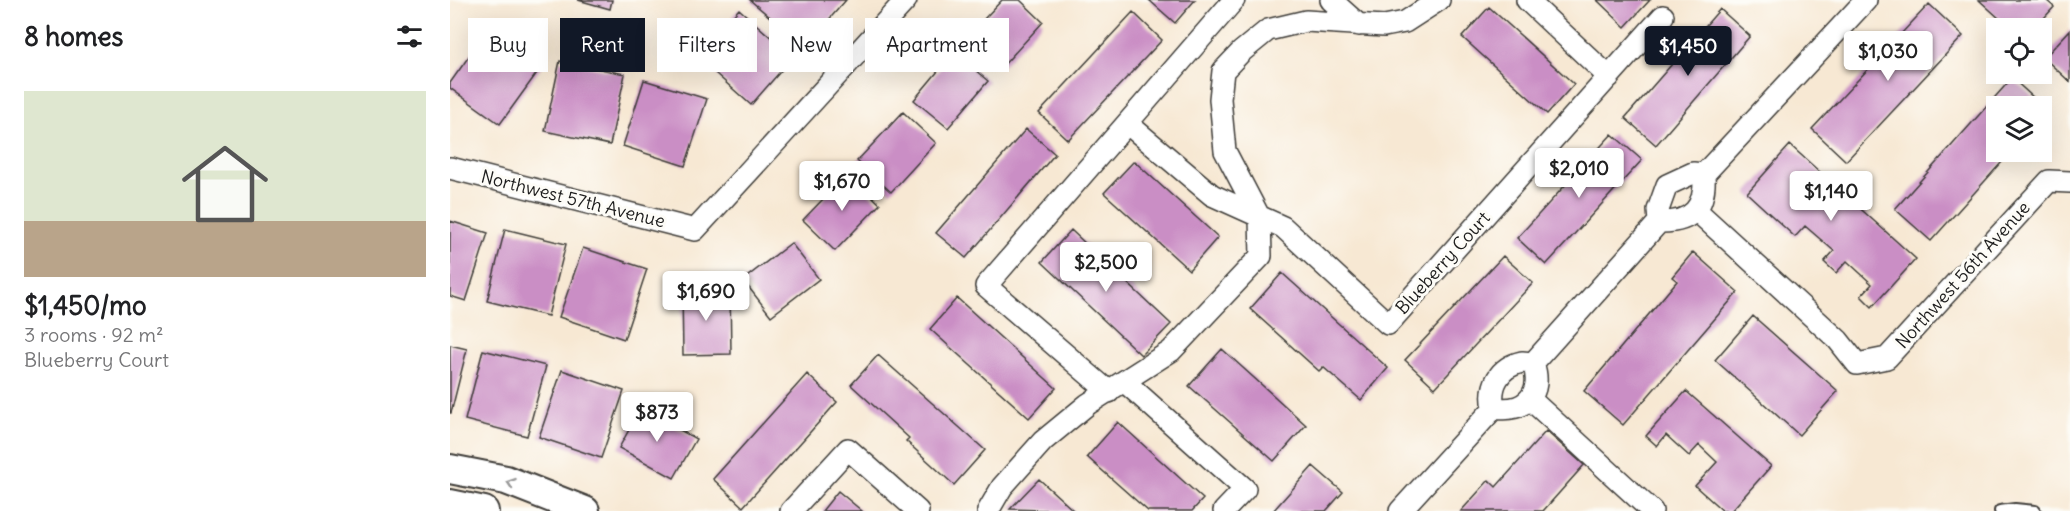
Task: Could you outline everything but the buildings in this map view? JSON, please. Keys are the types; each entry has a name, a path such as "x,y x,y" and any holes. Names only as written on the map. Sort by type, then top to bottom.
{"street":[{"name":"Northwest 57th Avenue","path":"450,168 695,230 906,0"},
{"path":"1224,511 1245,489 986,286 1234,0"},
{"path":"1331,0 1359,25"},
{"path":"988,511 1002,488 1043,441 1066,420 1171,351 1261,256 1260,218 1226,151 1220,99 1223,71 1241,52 1268,30 1306,21 1384,26 1405,22 1439,0"},
{"path":"1527,0 1609,77"},
{"path":"1494,408 1491,398 1500,373 1512,364 1533,363 1659,222 1682,219 1697,211 1703,197 1704,174 1866,0"},
{"name":"Blueberry Court","path":"1128,124 1212,195 1282,227 1388,324 1663,16"},
{"path":"1659,222 1658,210 1667,185 1680,177 1693,173 1704,174"},
{"name":"Northwest 56th Avenue","path":"1697,211 1838,340 1857,364 1887,358 2049,182 2070,182"},
{"path":"1494,408 1508,410 1530,399 1536,387 1537,374 1533,363"},
{"path":"1530,399 1652,511"},
{"path":"1400,511 1494,408"},
{"path":"791,511 848,449 918,511"},
{"path":"450,469 506,480 585,511"},
{"path":"450,504 484,511"}],"lane":[{"path":"2000,511 2016,509 2035,511"}]}
